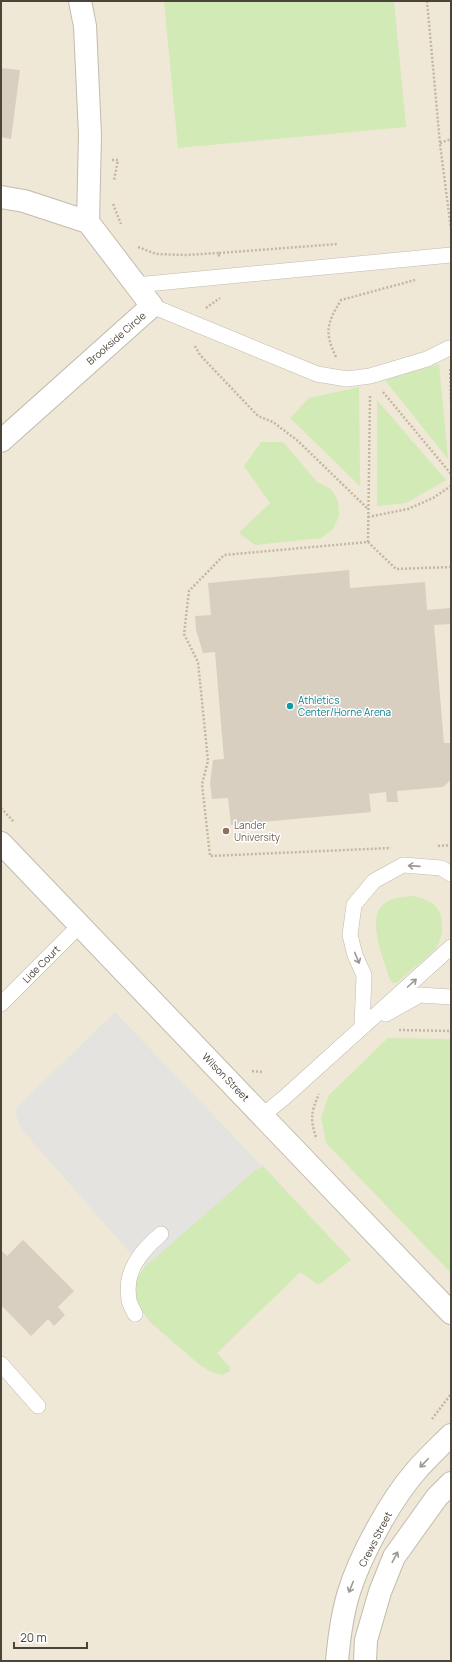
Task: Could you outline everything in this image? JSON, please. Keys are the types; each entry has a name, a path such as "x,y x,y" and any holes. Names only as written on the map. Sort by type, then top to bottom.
{"street":[{"path":"1,198 24,201 88,222 90,135 86,26 80,1"},
{"name":"Brookside Circle","path":"1,441 152,306 88,222"},
{"name":"Wilson Street","path":"1,843 451,1312"},
{"name":"Crews Street","path":"337,1661 338,1645 349,1592 366,1551 388,1511 415,1473 451,1435"},
{"path":"365,1661 366,1640 380,1592 394,1557 437,1497 451,1484"}],"lane":[{"path":"136,285 451,255"},
{"path":"152,306 317,374 347,379 370,376 427,359 449,348"},
{"path":"362,1027 364,975 355,955 350,935 354,905 374,881 403,865 441,868 451,874"},
{"name":"Lide Court","path":"1,1004 80,925"},
{"path":"263,1115 285,1097 451,947"},
{"path":"362,1027 420,995 451,997"},
{"path":"135,1314 129,1300 129,1282 134,1263 145,1248 161,1234"},
{"path":"1,1364 38,1406"}],"path":[{"path":"427,1 440,144 451,229"},
{"path":"440,144 451,139"},
{"path":"347,379 328,341 330,318 341,300 422,278"},
{"path":"449,348 451,403"},
{"path":"370,376 451,474"},
{"path":"370,376 368,542 396,569 451,567"},
{"path":"368,517 408,509 433,498 451,486"},
{"path":"368,542 224,555 189,591 184,634 198,662 208,761 202,784 210,856 397,848"},
{"path":"436,846 451,845"},
{"path":"398,1030 451,1031"},
{"path":"316,1138 312,1125 312,1109 322,1088"}],"shaded area":[{"name":"Lander University","path":"1,1 451,1 451,1661 1,1661"},
{"path":"115,1012 263,1167 254,1171 145,1267 132,1255 21,1129 15,1112 16,1108"}],"green space":[{"path":"164,1 394,1 406,127 178,148"},
{"path":"439,364 448,459 385,380"},
{"path":"359,387 360,486 290,418 309,398"},
{"path":"377,400 446,480 406,503 377,506"},
{"path":"261,442 283,442 317,482 331,489 338,501 339,516 333,529 321,538 255,545 239,533 270,503 244,466"},
{"path":"413,896 431,902 441,915 442,931 440,941 436,948 422,961 397,983 393,983 390,980 377,938 377,916 381,907 388,901"},
{"path":"388,1038 451,1039 451,1273 326,1143 321,1117 329,1095"},
{"path":"263,1166 351,1260 320,1284 317,1284 300,1272 217,1353 230,1367 230,1371 222,1375 201,1366 150,1322 135,1299 135,1282 145,1266 254,1171"}],"building":[{"path":"1,68 20,70 11,139 1,137"},
{"name":"Athletics Center/Horne Arena","path":"349,570 350,588 425,582 427,610 451,608 451,624 434,625 444,743 451,743 451,780 443,787 397,791 398,802 387,802 386,792 369,794 371,812 231,825 228,798 212,799 210,784 213,760 224,759 215,652 203,653 196,630 195,616 211,615 208,583"},
{"path":"23,1240 74,1291 58,1307 65,1315 54,1326 48,1319 31,1336 1,1305 1,1250 7,1256"}],"place":[{"name":"Athletics Center/Horne Arena","path":"290,706"},
{"name":"Lander University","path":"226,831"}]}
